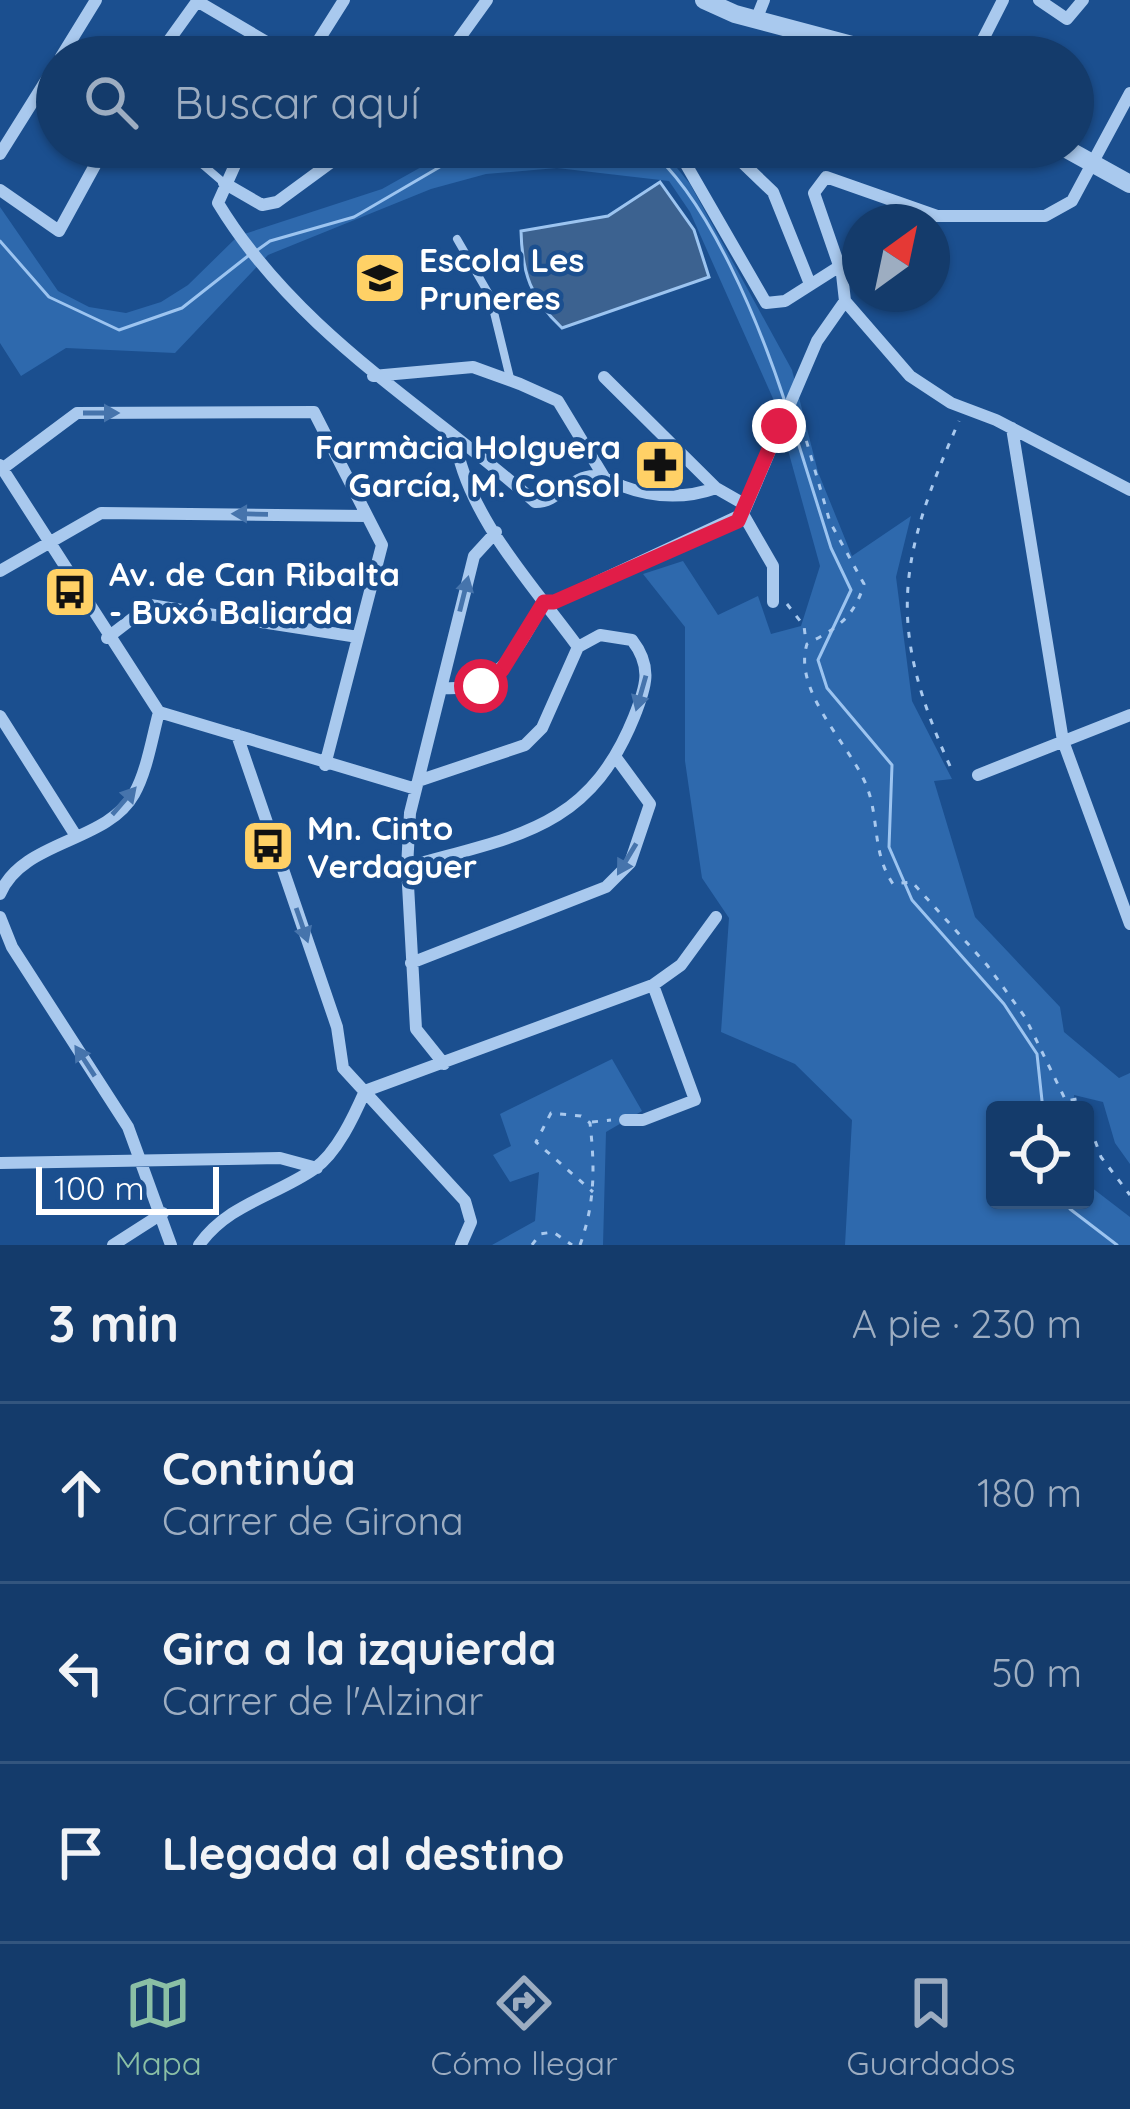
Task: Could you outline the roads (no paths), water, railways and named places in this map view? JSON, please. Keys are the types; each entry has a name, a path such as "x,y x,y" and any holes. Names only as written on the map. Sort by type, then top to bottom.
{"street":[{"path":"74,36 96,0"},
{"path":"323,36 344,0"},
{"path":"461,36 487,0"},
{"path":"704,0 817,36"},
{"path":"756,20 764,0"},
{"path":"985,36 1003,0"},
{"path":"1039,0 1067,19 1083,0"},
{"path":"171,36 193,2 254,36"},
{"path":"1130,93 1095,165 1130,184"},
{"path":"0,154 36,97"},
{"path":"0,190 59,231 94,168"},
{"path":"232,168 218,203 266,270 373,376 535,502 544,503 583,477 604,477 627,488 686,499 716,488"},
{"path":"224,183 262,205 277,202 323,168"},
{"path":"688,168 766,303 784,301 840,266"},
{"path":"748,168 773,192 810,284"},
{"path":"842,280 814,194 826,177 937,216 1045,216 1072,201 1093,168"},
{"path":"544,602 554,602 744,509 817,341 842,305"},
{"path":"855,312 910,376 1130,490"},
{"path":"373,376 473,367 510,380 558,401 604,477"},
{"path":"604,377 716,488 744,509 773,566 773,598"},
{"path":"326,765 382,545 314,412 76,413 1,467 159,712 326,765 417,785 525,745 542,728 578,647 614,634 632,640 644,655 648,681 617,758 601,783 562,814 512,837 407,867"},
{"path":"1012,428 1063,741 1126,899 1130,924"},
{"path":"455,438 459,466 496,532 578,647"},
{"path":"0,571 101,513 367,516"},
{"path":"444,1064 416,1029 407,867 417,785 474,556 496,532"},
{"path":"441,688 460,690 492,679 544,602"},
{"path":"107,638 150,605 358,637"},
{"path":"0,895 25,864 134,796 159,712"},
{"path":"978,775 1130,715"},
{"path":"0,716 76,836"},
{"path":"237,735 338,1028 343,1068 465,1201 471,1222 461,1245"},
{"path":"411,963 606,887 630,863 650,804 617,758"},
{"path":"199,1245 214,1224 317,1168 353,1118 365,1091 653,986 681,965 716,916"},
{"path":"0,917 12,947 144,1161 171,1245"},
{"path":"625,1120 644,1120 695,1100 653,986"},
{"path":"0,1163 280,1158 317,1168"},
{"path":"113,1245 163,1213"}],"lane":[{"path":"206,168 224,183"},
{"path":"458,239 490,296 510,380"}],"waterway":[{"path":"256,251 270,241 354,217 438,168"},
{"path":"668,168 730,266 786,405"},
{"path":"0,241 49,297 119,330 182,308 248,256"},
{"path":"791,420 831,548 851,590 818,660 827,688 892,765 889,847 912,900 1004,1004 1037,1054 1042,1101"},
{"path":"1070,1209 1117,1245"}],"place":[{"name":"Escola Les Pruneres","path":"380,278"},
{"name":"Farmàcia Holguera García, M. Consol","path":"660,465"},
{"name":"Av. de Can Ribalta - Buxó Baliarda","path":"70,592"},
{"name":"Mn. Cinto Verdaguer","path":"268,846"}]}
